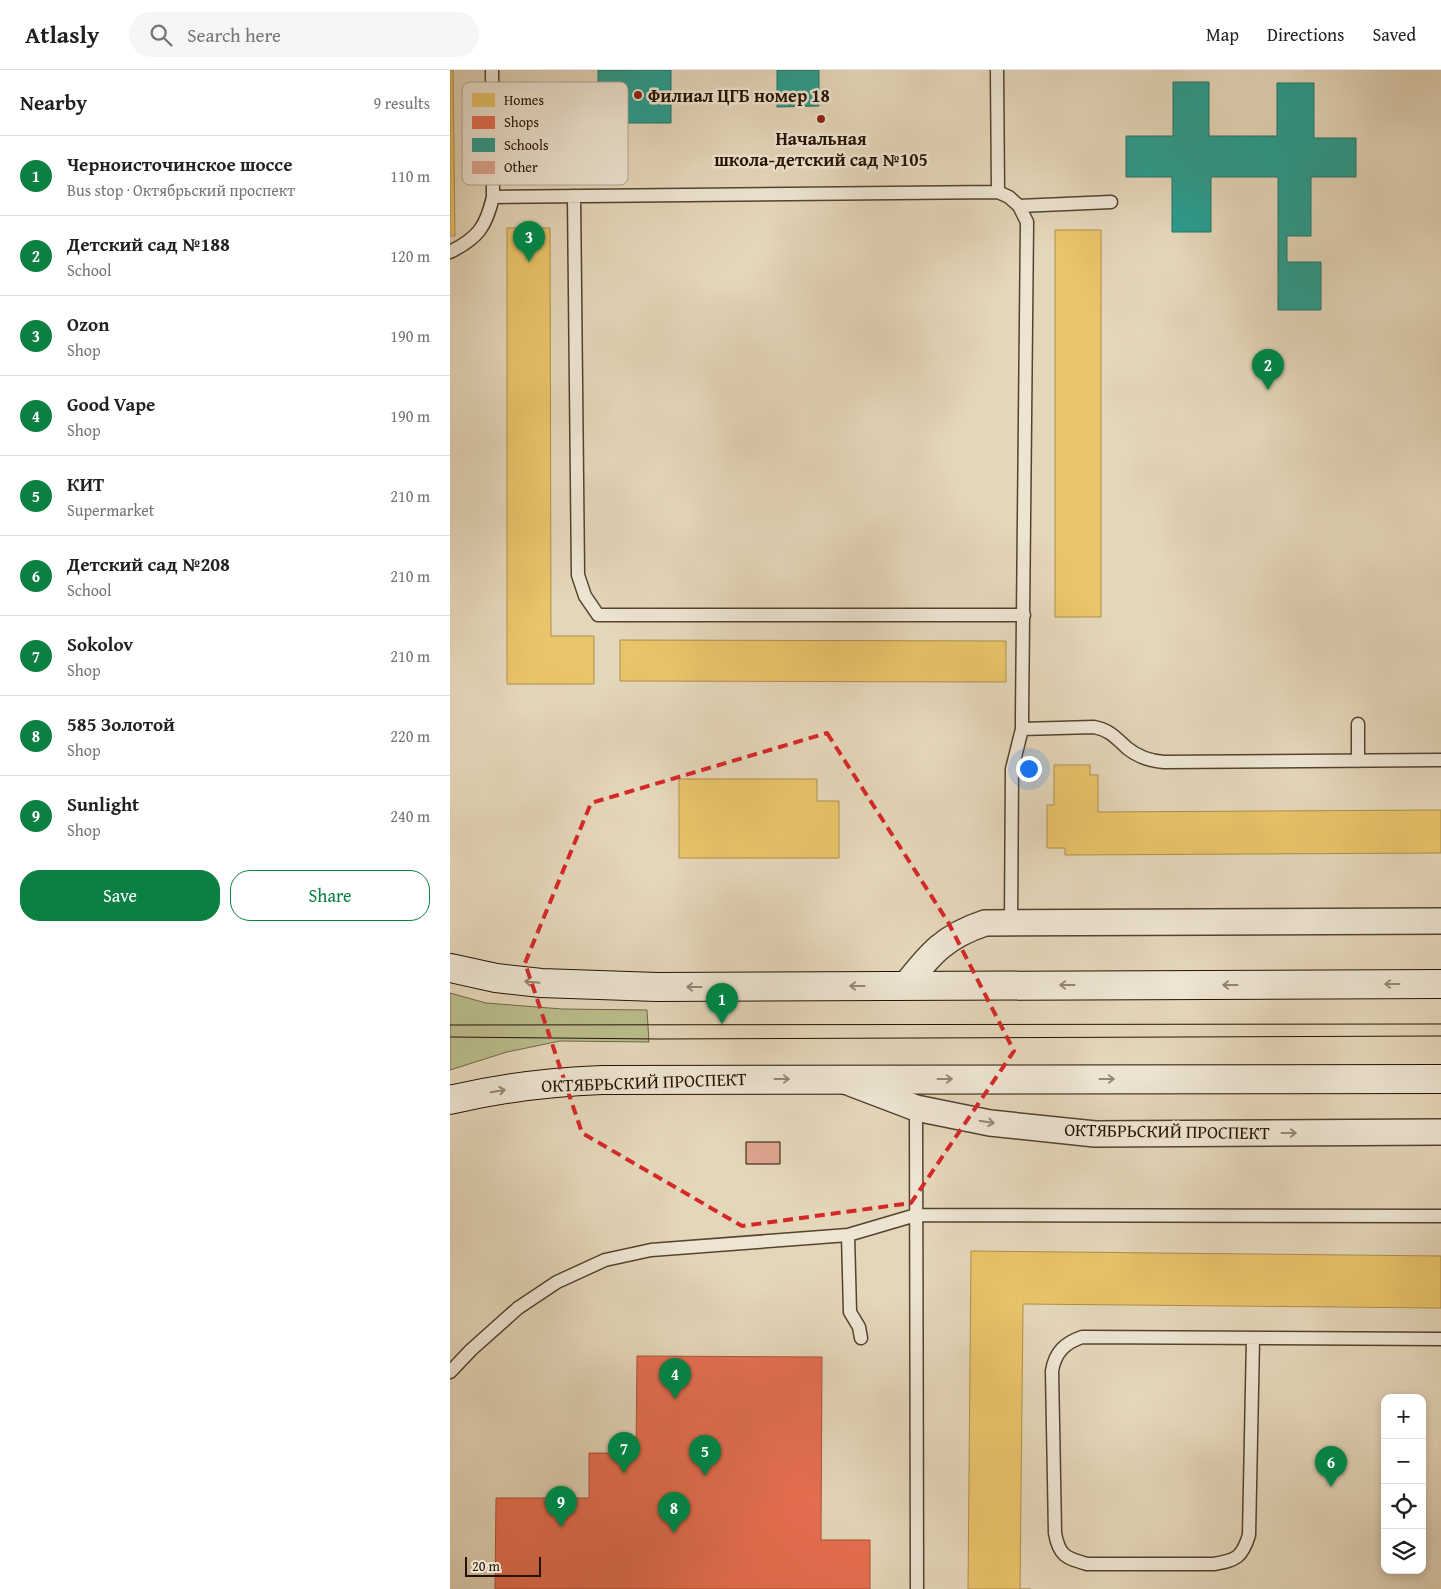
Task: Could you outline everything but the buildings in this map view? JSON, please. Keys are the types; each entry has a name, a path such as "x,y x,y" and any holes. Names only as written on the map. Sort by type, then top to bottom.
{"main road":[{"path":"450,968 496,978 540,983 657,987 1441,984"},
{"name":"ОКТЯБРЬСКИЙ ПРОСПЕКТ","path":"450,1100 524,1086 574,1081 656,1079 1441,1079"}],"street":[{"path":"906,986 926,959 951,937 966,929 985,923 1441,921"},
{"name":"ОКТЯБРЬСКИЙ ПРОСПЕКТ","path":"840,1079 916,1108 990,1123 1095,1134 1441,1132"}],"lane":[{"path":"997,70 998,192"},
{"path":"450,252 469,242 484,225 493,197 493,185"},
{"path":"493,197 998,192 1010,197 1019,206 1027,222 1024,615 1022,729 1012,769 1011,922"},
{"path":"574,196 578,575 584,596 598,615 1024,615"},
{"path":"1019,206 1111,202"},
{"path":"1358,724 1358,761"},
{"path":"1022,729 1094,727 1104,729 1113,734 1129,749 1144,758 1159,762 1441,760"},
{"path":"916,1108 917,1589"},
{"path":"450,1372 471,1350 518,1308 557,1282 605,1260 651,1250 848,1235 916,1215 1441,1216"},
{"path":"848,1235 850,1312 859,1327 862,1338"},
{"path":"1253,1339 1249,1535 1240,1556 1229,1561 1214,1564 1087,1564 1071,1560 1062,1554 1057,1545 1055,1533 1052,1371 1054,1360 1062,1348 1071,1341 1082,1337 1441,1339"}],"highlighted area":[{"path":"827,733 948,922 1014,1051 911,1203 742,1226 582,1133 525,963 591,803"}],"green space":[{"path":"450,993 486,1003 562,1009 647,1010 649,1042 560,1041 507,1052 450,1070"}],"tram line":[{"path":"450,1025 1441,1024"},
{"path":"450,1037 658,1039 1441,1036"}],"place":[{"name":"Филиал ЦГБ номер 18","path":"638,95"},
{"name":"Начальная школа-детский сад №105","path":"821,119"},
{"name":"Ozon","path":"529,262"},
{"name":"Детский сад №188","path":"1268,390"},
{"name":"Черноисточинское шоссе","path":"722,1024"},
{"name":"Good Vape","path":"675,1399"},
{"name":"Sokolov","path":"624,1473"},
{"name":"КИТ","path":"705,1476"},
{"name":"Детский сад №208","path":"1331,1487"},
{"name":"Sunlight","path":"561,1527"},
{"name":"585 Золотой","path":"674,1533"}]}
